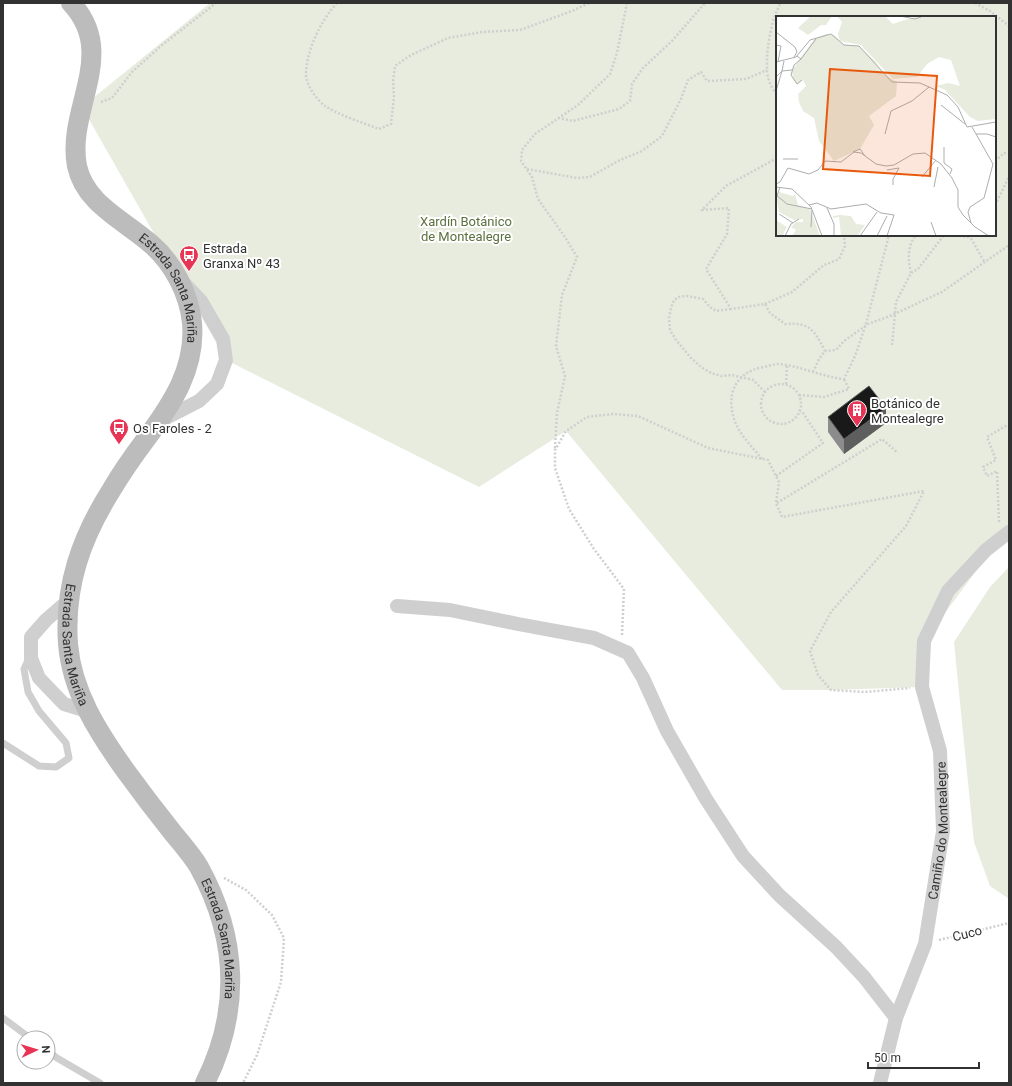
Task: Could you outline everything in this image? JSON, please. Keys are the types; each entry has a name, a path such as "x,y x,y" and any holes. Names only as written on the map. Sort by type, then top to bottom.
{"main road":[{"name":"Estrada Santa Mariña","path":"71,3 82,19 91,39 91,67 78,125 75,146 81,180 97,202 152,245 170,265 184,290 190,310 192,321 192,345 184,379 176,396 113,487 93,520 80,551 74,571 69,600 67,618 69,650 78,686 87,711 107,745 150,804 197,864 214,898 220,916 228,953 230,1001 228,1020 224,1036 217,1057 205,1083"}],"street":[{"path":"160,421 199,401 217,384 226,360 223,338 220,332 201,301 177,276"},
{"name":"Camiño do Montealegre","path":"880,1083 896,1018 925,944 943,831 940,751 922,687 924,641 948,591 986,550 1004,535"},
{"path":"69,600 46,620 31,637 31,658 39,678 64,704 87,711"},
{"path":"397,606 450,610 594,638 628,653 643,678 671,738 706,799 743,856 779,895 836,947 864,977 896,1018"}],"lane":[{"path":"3,743 39,766 56,767 69,758 66,743 39,711 28,692 24,669 31,652"},
{"path":"3,1018 19,1030"},
{"path":"56,1057 100,1083"}],"path":[{"path":"82,108 112,98 132,72 162,45 216,3"},
{"path":"337,3 327,13 311,46 306,76 312,93 324,105 357,121 379,129 391,124 395,66 411,55 448,38 482,32 520,30 572,12 589,3"},
{"path":"621,650 624,590 594,549 569,509 555,468 557,413 565,376 556,346 562,295 577,257 538,199 532,177 521,162 522,150 535,134 578,105 610,74 617,53 627,3"},
{"path":"558,118 573,121 620,109 630,101 632,84 643,68 672,41 705,3"},
{"path":"776,93 772,89 767,70 768,45 776,10 781,3"},
{"path":"975,3 990,11 1009,26"},
{"path":"527,169 577,178 590,177 642,151 662,136 681,99 688,80 701,72 707,81 746,79 767,70"},
{"path":"996,160 1004,153 1009,154"},
{"path":"731,308 706,269 727,234 729,208 702,210 726,186 776,159"},
{"path":"996,203 1009,177"},
{"path":"765,392 753,380 732,375 721,376 711,373 683,349 670,330 669,318 674,300 679,296 703,299 716,311 765,304 792,292 824,265 839,258 845,246 844,236"},
{"path":"844,380 856,356 866,324 889,236"},
{"path":"911,273 908,260 909,249 916,236"},
{"path":"892,345 896,302 911,273 918,269 943,236"},
{"path":"970,236 985,263"},
{"path":"813,372 819,359 825,351 836,350 844,341 866,324 942,292 1009,245"},
{"path":"765,304 770,313 785,324 797,323 809,327 816,333 825,351"},
{"path":"762,459 737,426 731,410 732,394 740,378 754,368 778,364 844,380"},
{"path":"786,366 786,384"},
{"path":"799,395 824,397 833,394 849,388 844,380"},
{"path":"786,384 792,387 799,395 801,405 800,412 796,418 791,422 784,424 771,422 766,418 761,406 761,400 765,392 773,385 786,384"},
{"path":"776,476 823,443 804,413 800,412"},
{"path":"555,450 566,431 587,416 613,414 638,416 708,448 768,460 778,482 776,504 782,517 924,491 906,526 831,612 810,652 818,675 831,690 865,692 922,687"},
{"path":"1004,535 997,471 987,476 983,467 996,460 988,437 1009,424"},
{"path":"776,504 882,439 898,453"},
{"path":"221,876 246,890 272,915 284,938 281,982 257,1055 243,1083"},
{"name":"Cuco","path":"925,944 1009,922"}],"green space":[{"name":"Xardín Botánico de Montealegre","path":"210,3 1009,3 1009,533 1000,539 924,641 922,687 782,690 566,431 479,487 226,360 82,107"},
{"path":"1009,567 1009,899 990,886 974,842 954,642 990,587"}],"building":[{"path":"869,386 886,408 844,439 828,417"}],"place":[{"name":"Estrada Granxa Nº 43","path":"189,272"},
{"name":"Botánico de Montealegre","path":"857,427"},
{"name":"Os Faroles - 2","path":"119,445"}]}
